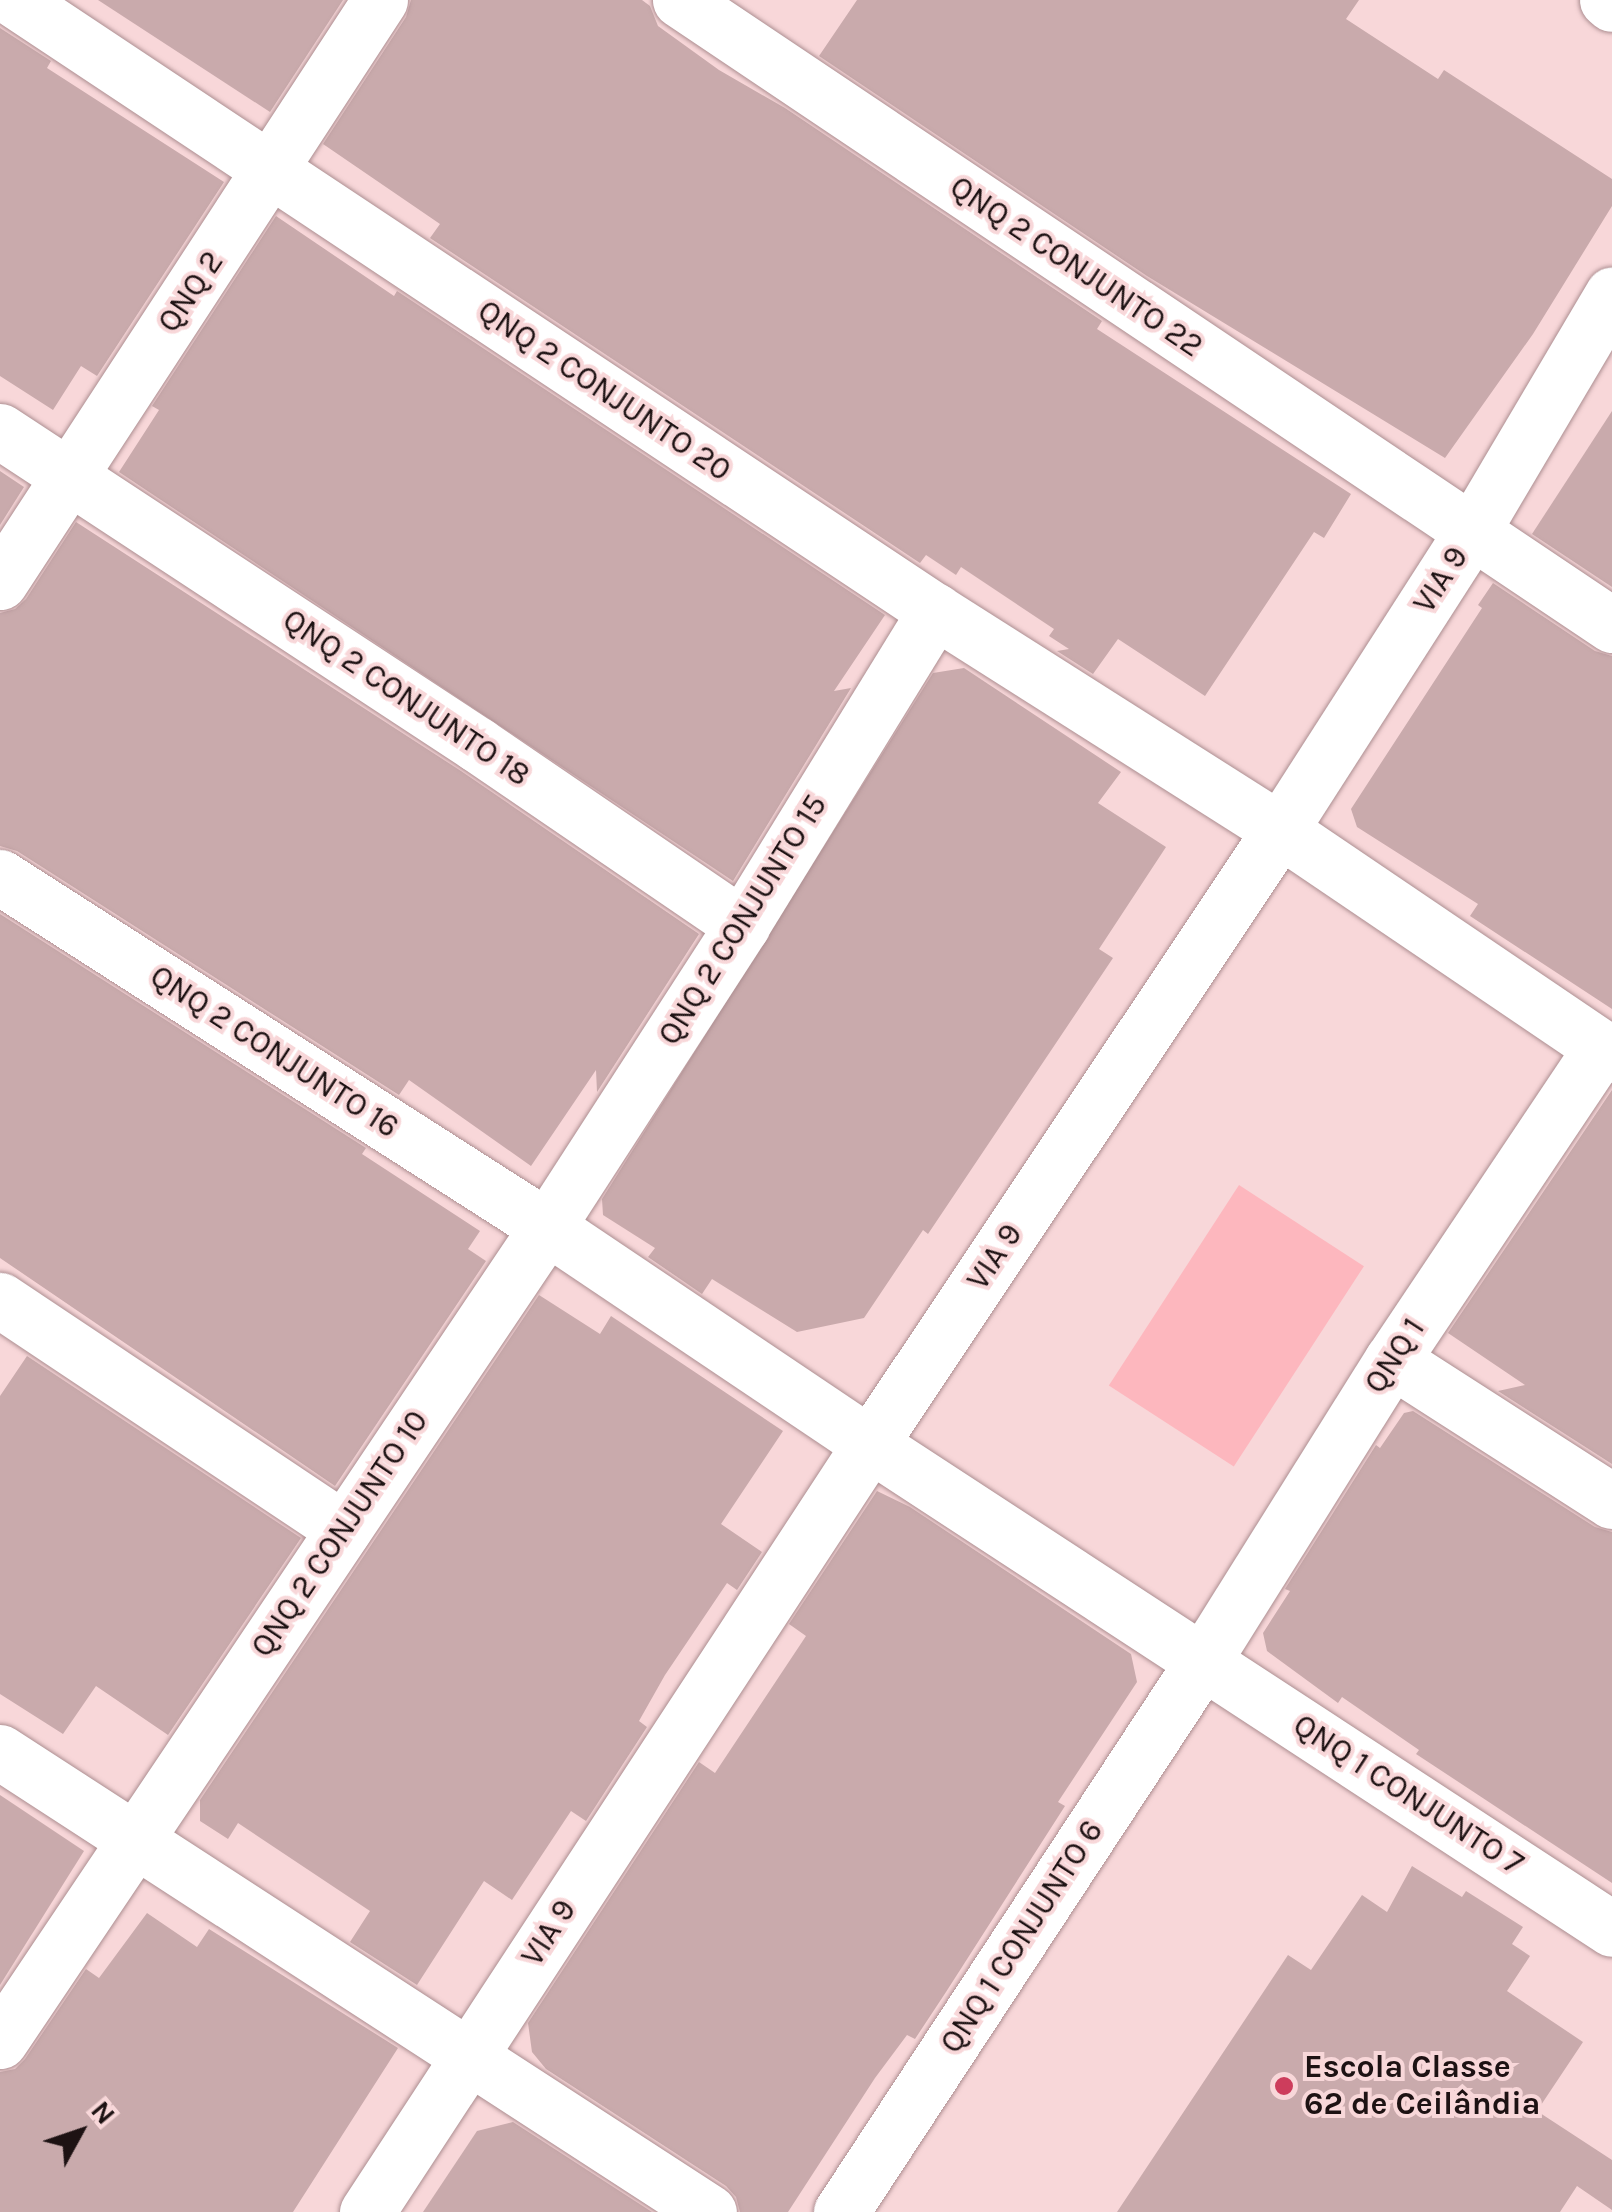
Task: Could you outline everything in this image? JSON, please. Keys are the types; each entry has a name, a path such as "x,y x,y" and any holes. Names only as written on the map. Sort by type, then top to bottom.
{"street":[{"name":"QNQ 2 CONJUNTO 20","path":"15,0 935,611"},
{"name":"QNQ 2","path":"0,582 272,171 380,0"},
{"name":"QNQ 2 CONJUNTO 22","path":"680,0 1612,625"},
{"name":"VIA 9","path":"366,2212 870,1444 1280,830 1471,533 1612,295"},
{"name":"QNQ 2 CONJUNTO 18","path":"0,430 742,925"},
{"path":"935,611 1280,830"},
{"name":"QNQ 2 CONJUNTO 15","path":"547,1228 742,925 935,611"},
{"name":"QNQ 1","path":"1204,1661 1392,1360 1606,1052 1280,830"},
{"name":"QNQ 2 CONJUNTO 16","path":"0,877 547,1228"},
{"path":"547,1228 1204,1661"},
{"name":"QNQ 2 CONJUNTO 10","path":"0,2041 547,1228"},
{"path":"0,1300 344,1529"},
{"path":"1392,1360 1612,1501"},
{"name":"QNQ 1 CONJUNTO 7","path":"1204,1661 1612,1929"},
{"name":"QNQ 1 CONJUNTO 6","path":"841,2212 1204,1661"},
{"path":"0,1752 709,2212"}],"shaded area":[{"path":"1239,1185 1364,1266 1234,1467 1109,1385"}],"building":[{"path":"98,0 343,0 270,112"},
{"path":"411,0 642,0 650,6 658,26 719,70 785,108 1102,321 1097,329 1351,494 1324,538 1314,532 1205,696 1118,639 1093,674 1057,651 1069,649 1049,636 1054,629 961,567 956,575 926,555 920,563 430,238 440,224 323,144 406,17"},
{"path":"857,0 1359,0 1346,19 1438,79 1444,70 1612,179 1612,206 1533,334 1445,458 1147,276 819,56"},
{"path":"0,28 51,61 47,68 224,182 97,376 81,366 53,410 0,376"},
{"path":"276,216 394,296 397,291 885,615 834,691 851,688 733,881 119,472 159,410 152,406"},
{"path":"1612,411 1612,587 1532,534"},
{"path":"0,471 24,487 0,525"},
{"path":"76,522 461,771 699,934 597,1092 596,1070 531,1166 409,1080 399,1095 17,851 0,846 0,613 15,609 26,599"},
{"path":"1493,583 1595,651 1612,656 1612,1009 1470,916 1478,904 1357,827 1351,809 1482,608 1478,605"},
{"path":"964,668 1121,772 1098,803 1166,847 1099,949 1113,958 928,1234 923,1230 864,1318 797,1332 712,1279 702,1294 648,1257 655,1248 603,1215 602,1199 933,673"},
{"path":"0,914 366,1148 362,1154 480,1231 468,1249 486,1261 335,1486 0,1258"},
{"path":"1612,1090 1612,1464 1498,1391 1525,1385 1448,1333"},
{"path":"539,1295 600,1334 611,1316 783,1431 721,1524 762,1552 737,1590 727,1583 665,1675 639,1721 647,1727 586,1821 571,1811 512,1900 484,1881 417,1985 350,1942 370,1911 238,1823 228,1839 200,1821 200,1800"},
{"path":"27,1356 301,1538 168,1735 96,1686 63,1734 0,1694 0,1396"},
{"path":"1413,1411 1595,1527 1612,1532 1612,1883 1416,1754 1419,1750 1342,1697 1338,1703 1267,1651 1263,1633 1290,1591 1285,1589 1376,1445 1380,1448 1404,1413"},
{"path":"877,1491 910,1507 1131,1654 1137,1682 1058,1802 1065,1806 946,1992 915,2039 907,2035 875,2078 788,2212 740,2212 736,2197 726,2186 546,2069 532,2052 528,2023 699,1762 715,1773 806,1636 789,1624"},
{"path":"0,1795 84,1851 0,1985"},
{"path":"1412,1866 1462,1897 1466,1891 1523,1927 1512,1944 1530,1956 1507,1991 1583,2042 1537,2111 1612,2160 1612,2210 1577,2186 1560,2212 1117,2212 1288,1955 1311,1970 1362,1895 1387,1912"},
{"path":"147,1913 197,1947 209,1929 398,2048 293,2212 0,2212 0,2072 15,2069 25,2059 86,1969 99,1978"},
{"path":"513,2122 652,2212 423,2212 477,2131"}],"place":[{"name":"Escola Classe 62 de Ceilândia","path":"1284,2086"}]}
